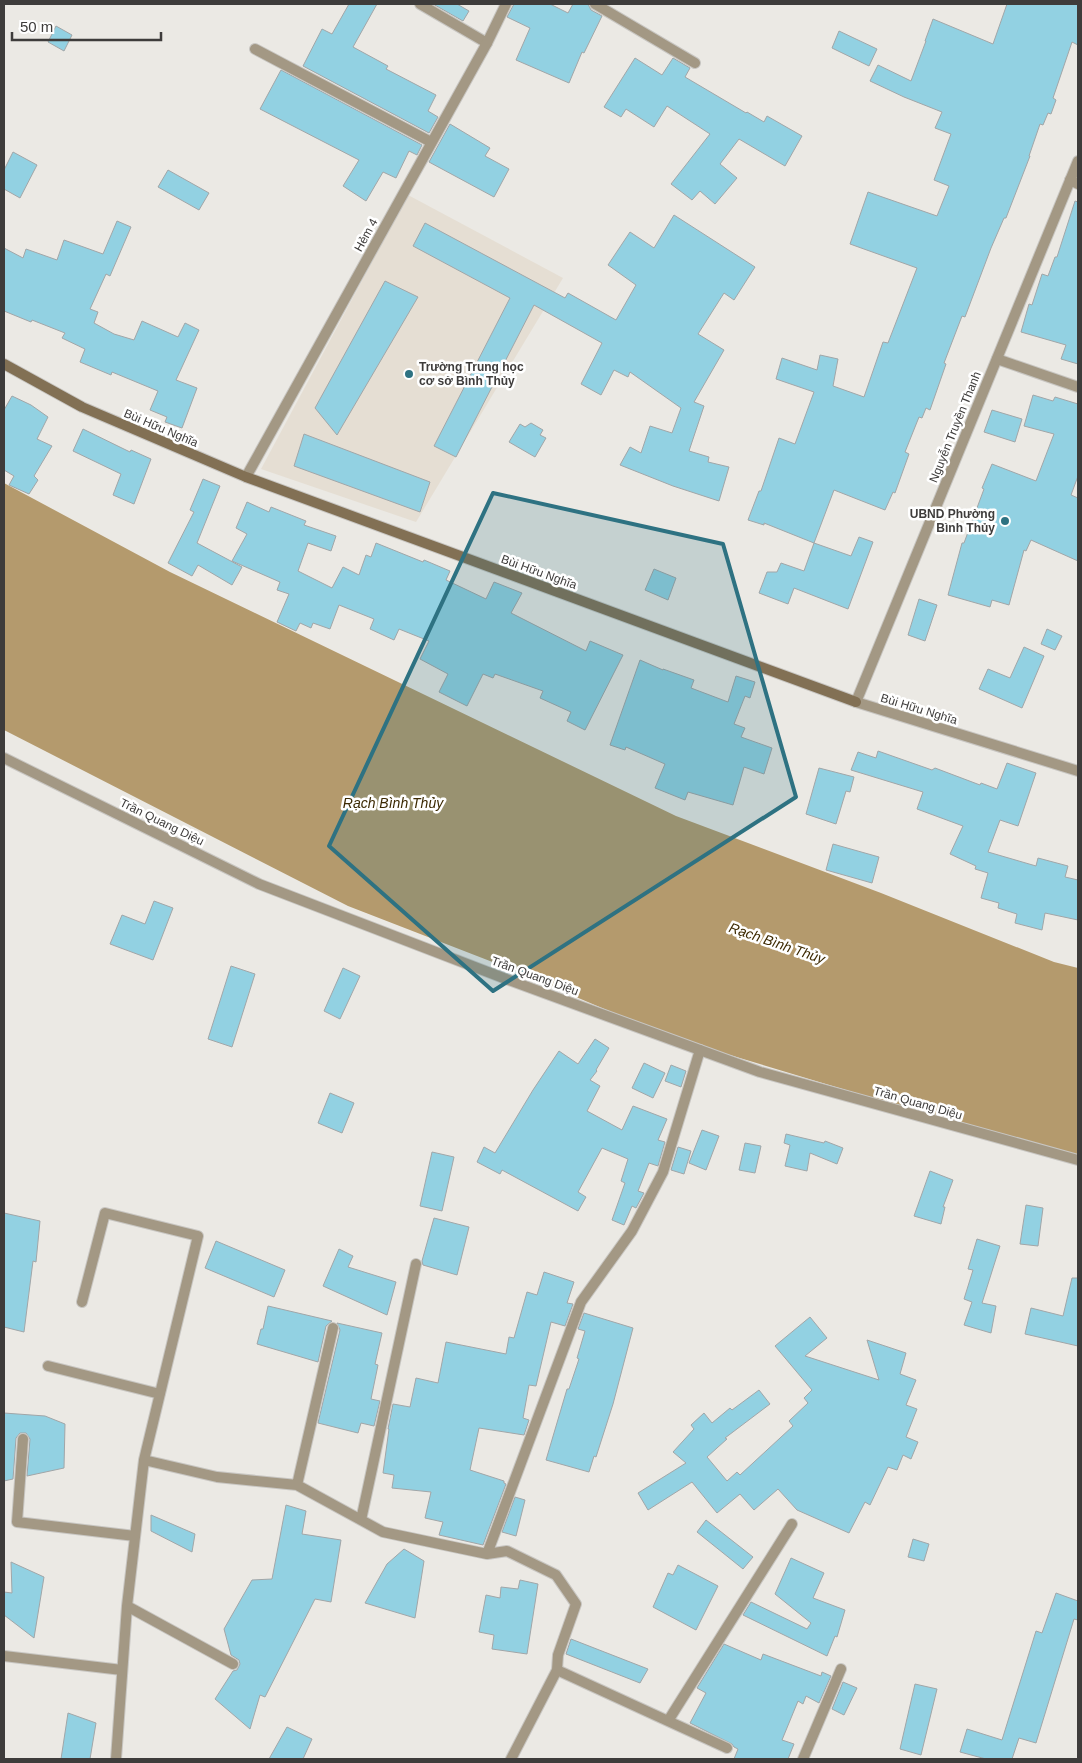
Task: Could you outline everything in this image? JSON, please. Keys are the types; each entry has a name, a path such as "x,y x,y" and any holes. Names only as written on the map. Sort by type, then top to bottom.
{"main road":[{"name":"Bùi Hữu Nghĩa","path":"4,364 82,407 246,478 856,702"}],"street":[{"path":"420,4 488,43"},
{"name":"Hẻm 4","path":"246,478 488,43 506,4"},
{"path":"595,4 694,63"},
{"path":"254,49 432,142"},
{"name":"Nguyễn Truyền Thanh","path":"856,702 997,359 1074,182 1078,161"},
{"path":"997,359 1078,387"},
{"name":"Bùi Hữu Nghĩa","path":"856,702 1078,771"},
{"name":"Trần Quang Diệu","path":"4,758 259,884 506,979 760,1072 1078,1160"},
{"path":"487,1554 581,1302 632,1231 663,1172 700,1050"},
{"path":"82,1302 105,1213 198,1236 144,1460 127,1606 116,1759"},
{"path":"361,1520 416,1264"},
{"path":"297,1485 333,1328"},
{"path":"48,1366 160,1394"},
{"path":"23,1439 17,1522 135,1536"},
{"path":"144,1460 217,1477 297,1485 383,1532 487,1554 507,1551 556,1575 576,1604 558,1655 557,1670 511,1759"},
{"path":"668,1721 792,1524"},
{"path":"127,1606 233,1664"},
{"path":"4,1656 122,1670"},
{"path":"803,1759 841,1669"},
{"path":"557,1670 727,1748"}],"highlighted area":[{"path":"493,493 723,544 796,797 493,991 329,846"}],"shaded area":[{"name":"Trường Trung học cơ sở Bình Thủy","path":"408,195 563,278 416,522 261,469"}],"water":[{"name":"Rạch Bình Thủy","path":"4,483 170,572 676,816 881,893 1054,962 1078,968 1078,1160 670,1037 508,968 348,906 4,730"}],"building":[{"path":"349,4 377,4 353,47 388,66 386,69 436,95 428,111 438,117 429,133 303,66 322,29 332,34"},
{"path":"433,4 457,4 469,11 463,21"},
{"path":"514,4 550,4 568,13 573,4 588,4 591,10 602,16 584,53 582,52 569,83 516,60 530,28 507,17"},
{"path":"1007,4 1078,4 1078,45 1072,42 1053,98 1056,100 1051,114 1048,113 1043,125 1040,124 1006,218 1004,218 991,248 965,317 962,316 944,363 946,364 930,410 926,408 922,418 919,417 905,452 909,454 895,493 893,492 885,510 834,490 814,543 764,523 764,525 748,520 759,491 761,491 779,438 795,444 814,392 776,379 782,358 817,370 820,355 838,359 833,386 864,397 883,342 888,343 917,268 850,244 868,192 937,216 949,186 934,180 951,134 935,128 942,112 870,81 878,65 911,81 933,19 993,44"},
{"path":"56,26 72,35 64,51 48,42"},
{"path":"839,31 877,49 869,66 832,48"},
{"path":"635,58 662,75 673,58 690,68 685,77 746,113 764,122 767,116 802,136 785,166 739,139 720,164 737,178 715,204 700,191 692,200 671,184 710,134 667,106 654,127 626,109 621,117 604,107"},
{"path":"281,70 422,145 417,155 409,151 396,178 383,172 366,201 343,186 359,160 260,109"},
{"path":"450,124 490,148 485,156 509,169 494,197 429,162"},
{"path":"13,152 37,165 20,198 4,189 4,170"},
{"path":"168,170 209,193 199,210 158,187"},
{"path":"1075,201 1078,202 1078,364 1061,359 1066,345 1021,332 1029,304 1032,305 1042,274 1048,276 1055,257 1057,257"},
{"path":"674,215 755,267 734,300 724,293 698,334 724,350 694,402 704,406 689,451 709,457 708,462 729,467 719,501 673,486 620,465 630,447 641,453 650,426 672,433 681,408 630,372 628,377 614,370 601,395 581,384 602,343 534,305 456,457 434,446 510,298 413,246 425,223 565,298 568,293 616,320 636,285 608,265 630,232 654,248"},
{"path":"117,221 131,227 110,276 106,274 90,309 98,312 94,323 114,334 134,340 142,321 178,337 185,323 199,330 176,380 197,388 182,428 165,422 167,417 150,410 158,391 112,372 111,375 80,362 85,349 62,338 65,333 4,311 4,248 23,258 26,249 57,260 64,240 103,254"},
{"path":"385,281 418,297 337,435 315,408"},
{"path":"1033,395 1053,401 1055,397 1078,404 1078,476 1071,495 1078,498 1078,561 1031,540 1026,551 1024,550 1009,605 992,600 990,607 948,595 962,543 964,543 992,464 1036,481 1054,434 1024,426"},
{"path":"12,396 31,405 48,417 37,439 52,446 34,476 38,480 29,494 9,485 14,476 4,470 4,410"},
{"path":"992,410 1022,419 1015,442 984,432"},
{"path":"531,423 543,430 540,435 546,438 535,457 509,442 520,424 525,427"},
{"path":"83,429 130,452 131,450 151,459 134,504 113,495 121,474 73,451"},
{"path":"304,434 430,482 420,512 294,466"},
{"path":"203,479 220,486 197,543 242,567 232,585 198,565 192,576 168,563 194,512 190,510"},
{"path":"247,502 269,512 271,507 306,521 304,525 336,536 331,551 308,543 298,571 332,588 343,567 359,575 366,555 371,557 376,543 450,571 446,580 486,599 494,582 522,593 511,613 586,651 590,641 623,655 585,730 567,721 571,712 540,698 543,691 495,674 493,678 483,674 467,706 439,692 448,674 420,659 429,641 399,629 394,640 370,629 374,619 339,605 330,629 313,623 311,628 300,623 296,631 277,622 289,594 277,590 280,582 232,561 247,534 236,528"},
{"path":"859,537 873,542 848,609 794,588 788,604 759,593 767,572 777,572 781,563 804,571 814,543 851,556"},
{"path":"654,569 676,578 668,600 645,590"},
{"path":"919,599 937,605 925,641 908,635"},
{"path":"1047,629 1062,636 1055,650 1041,644"},
{"path":"1024,647 1044,656 1022,708 979,689 988,669 1010,678"},
{"path":"640,660 694,680 691,688 728,702 736,676 755,682 750,698 745,696 734,724 745,728 741,737 772,748 764,774 744,767 733,805 688,792 685,800 655,788 665,764 626,747 625,750 610,745"},
{"path":"878,751 932,770 935,768 980,785 981,783 997,789 1007,763 1036,773 1018,826 1000,820 988,852 1036,866 1038,858 1068,866 1065,877 1078,880 1078,920 1045,913 1042,930 1015,923 1017,914 998,908 999,903 981,898 988,873 975,869 976,866 950,854 963,826 917,809 923,792 851,770 858,752 876,758"},
{"path":"819,768 854,777 850,792 846,791 836,824 806,814"},
{"path":"833,844 879,857 872,883 826,870"},
{"path":"154,901 173,908 153,960 110,944 122,915 145,924"},
{"path":"231,966 255,974 232,1047 208,1039"},
{"path":"343,968 360,976 340,1019 324,1011"},
{"path":"595,1039 609,1048 590,1080 600,1086 587,1111 622,1130 633,1106 667,1119 658,1140 665,1142 658,1166 649,1163 638,1191 644,1193 636,1208 632,1206 624,1225 612,1220 625,1183 621,1181 628,1159 602,1148 578,1192 586,1197 578,1211 502,1170 500,1174 477,1162 484,1147 495,1153 559,1051 578,1064"},
{"path":"644,1063 665,1073 653,1098 632,1088"},
{"path":"671,1065 686,1071 681,1087 665,1081"},
{"path":"330,1093 354,1103 342,1133 318,1123"},
{"path":"702,1130 719,1136 706,1170 689,1163"},
{"path":"786,1134 824,1143 825,1141 843,1148 837,1164 810,1153 807,1171 785,1166 790,1145 784,1143"},
{"path":"745,1143 761,1146 755,1173 739,1170"},
{"path":"678,1147 691,1151 684,1174 671,1170"},
{"path":"432,1152 454,1157 442,1211 420,1206"},
{"path":"930,1171 953,1180 943,1207 945,1207 941,1224 914,1216"},
{"path":"1026,1205 1043,1208 1038,1246 1020,1244"},
{"path":"4,1213 40,1221 36,1262 33,1261 24,1332 4,1327"},
{"path":"434,1218 469,1227 457,1275 423,1265 422,1261"},
{"path":"977,1239 1000,1246 982,1303 996,1306 991,1333 964,1325 972,1302 964,1299 973,1270 968,1269"},
{"path":"216,1241 285,1270 274,1297 205,1268"},
{"path":"339,1249 353,1256 348,1267 396,1282 387,1315 323,1286"},
{"path":"544,1272 574,1282 567,1303 573,1304 565,1326 551,1322 536,1386 529,1385 523,1418 529,1420 524,1435 479,1428 470,1470 504,1481 506,1484 483,1545 439,1535 443,1522 425,1518 431,1492 392,1488 394,1475 383,1473 393,1404 410,1407 416,1378 438,1383 446,1342 506,1354 509,1337 514,1338 527,1292 537,1295"},
{"path":"1072,1278 1078,1278 1078,1346 1025,1334 1031,1308 1063,1316"},
{"path":"268,1306 332,1321 326,1326 318,1362 257,1344 261,1329 263,1329"},
{"path":"584,1313 633,1328 613,1404 596,1457 594,1456 589,1472 546,1460 567,1389 569,1389 579,1359 577,1358 585,1331 578,1329"},
{"path":"810,1317 827,1338 805,1356 879,1380 867,1340 906,1353 900,1374 916,1380 906,1405 917,1409 906,1437 918,1442 911,1459 903,1455 897,1470 888,1467 870,1505 865,1502 849,1533 797,1510 778,1489 754,1510 740,1494 717,1513 692,1482 648,1510 638,1493 686,1463 673,1452 694,1429 691,1425 704,1413 712,1423 730,1408 732,1410 759,1390 770,1404 725,1438 727,1439 707,1457 727,1481 737,1472 740,1475 793,1426 789,1421 808,1403 804,1398 812,1390 775,1346"},
{"path":"337,1323 382,1333 375,1364 378,1365 371,1399 380,1401 374,1426 361,1423 358,1433 318,1423 340,1330"},
{"path":"4,1413 45,1416 65,1424 64,1468 27,1476 30,1439 26,1433 20,1433 16,1438 13,1479 4,1481"},
{"path":"515,1497 525,1500 516,1536 502,1532"},
{"path":"286,1505 306,1511 302,1534 341,1540 331,1602 315,1599 265,1697 260,1695 250,1729 215,1699 233,1671 237,1670 240,1664 239,1660 231,1655 224,1629 252,1580 272,1579"},
{"path":"151,1515 195,1534 192,1552 151,1531"},
{"path":"706,1520 753,1557 743,1569 697,1532"},
{"path":"913,1539 929,1544 924,1561 908,1557"},
{"path":"404,1549 424,1561 415,1618 365,1603 387,1564"},
{"path":"791,1558 824,1573 813,1598 845,1610 837,1637 835,1636 827,1656 743,1615 751,1602 807,1629 811,1623 775,1594"},
{"path":"11,1562 44,1577 34,1638 4,1615 4,1592 12,1593"},
{"path":"678,1565 718,1586 696,1630 653,1607 668,1573 673,1575"},
{"path":"520,1580 538,1584 527,1654 492,1649 494,1635 479,1632 486,1595 500,1598 501,1587 518,1589"},
{"path":"1056,1593 1078,1601 1078,1620 1074,1619 1036,1743 1019,1738 1012,1759 986,1759 960,1752 967,1729 1002,1740 1036,1631 1042,1633"},
{"path":"571,1639 648,1669 640,1683 566,1654"},
{"path":"724,1644 761,1660 763,1654 821,1676 822,1672 831,1676 819,1703 806,1696 803,1704 798,1701 782,1740 794,1744 788,1759 734,1759 738,1749 732,1744 690,1723 706,1693 697,1688"},
{"path":"843,1682 857,1688 844,1715 832,1709"},
{"path":"915,1684 937,1689 921,1755 900,1749"},
{"path":"68,1713 96,1723 90,1759 61,1759"},
{"path":"287,1727 312,1739 303,1759 269,1759"}],"place":[{"name":"Trường Trung học cơ sở Bình Thủy","path":"409,374"},
{"name":"UBND Phường Bình Thủy","path":"1005,521"}]}
